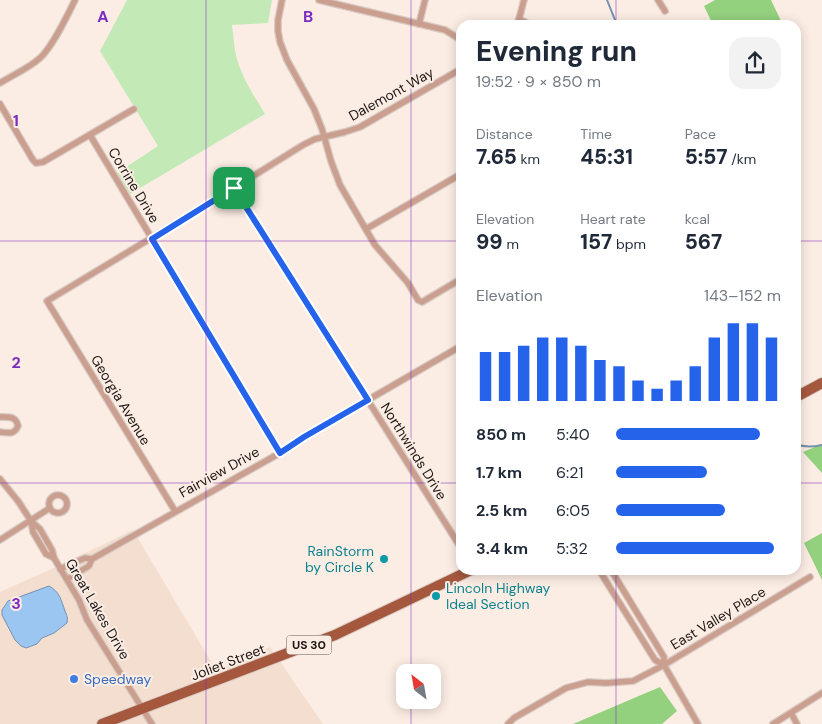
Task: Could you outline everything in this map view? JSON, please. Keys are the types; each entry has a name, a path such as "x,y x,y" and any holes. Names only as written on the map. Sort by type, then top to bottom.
{"main road":[{"path":"801,394 822,383"},
{"name":"Joliet Street","path":"102,724 335,636 461,575"}],"street":[{"path":"0,83 41,58 76,0"},
{"path":"282,0 278,20 280,42 287,60 314,109 340,185 366,229 380,251 408,283 418,300 422,302 456,282"},
{"path":"319,0 445,30 456,37"},
{"path":"420,24 425,0"},
{"path":"518,20 524,0"},
{"path":"658,0 665,11"},
{"name":"Dalemont Way","path":"47,302 296,149 315,139 360,127 456,72"},
{"path":"0,104 36,163 43,162 134,109"},
{"name":"Corrine Drive","path":"90,135 280,453"},
{"path":"366,229 456,177"},
{"name":"Northwinds Drive","path":"234,188 456,540"},
{"name":"Georgia Avenue","path":"47,302 175,511"},
{"name":"Fairview Drive","path":"67,579 89,566 92,559 280,453 304,437 456,349"},
{"path":"0,417 13,417 17,421 18,426 16,431 11,433 0,432"},
{"name":"Great Lakes Drive","path":"0,479 18,501 30,521 40,529 60,569 79,600 87,620 152,724"},
{"path":"0,540 50,508"},
{"name":"Fairview Drive","path":"60,569 85,558 92,559"},
{"path":"602,575 655,660 664,665"},
{"path":"614,575 664,657 664,665 698,724"},
{"name":"East Valley Place","path":"508,724 514,718 566,688 588,682 633,681 664,665 810,577"},
{"path":"772,724 822,693"},
{"path":"790,714 797,724"}],"shaded area":[{"path":"133,530 216,670 270,647 323,724 0,724 0,592"}],"green space":[{"path":"127,0 272,0 268,23 232,25 235,52 242,74 265,114 130,194 117,173 158,146 100,51"},
{"path":"715,0 771,0 781,20 711,20 704,6"},
{"path":"822,444 822,473 803,452"},
{"path":"822,533 822,580 804,543"},
{"path":"660,687 677,711 662,724 573,724"}],"water":[{"path":"49,586 60,597 67,617 67,623 54,633 42,638 37,644 26,648 21,646 15,640 2,615 2,610 8,601"}],"waterway":[{"path":"607,0 615,20"},
{"path":"801,445 809,447 822,445"}],"place":[{"name":"RainStorm by Circle K","path":"384,559"},
{"name":"Lincoln Highway Ideal Section","path":"436,596"},
{"name":"Speedway","path":"74,679"}],"route":[{"path":"234,188 368,400 280,453 152,239 234,188"}]}
